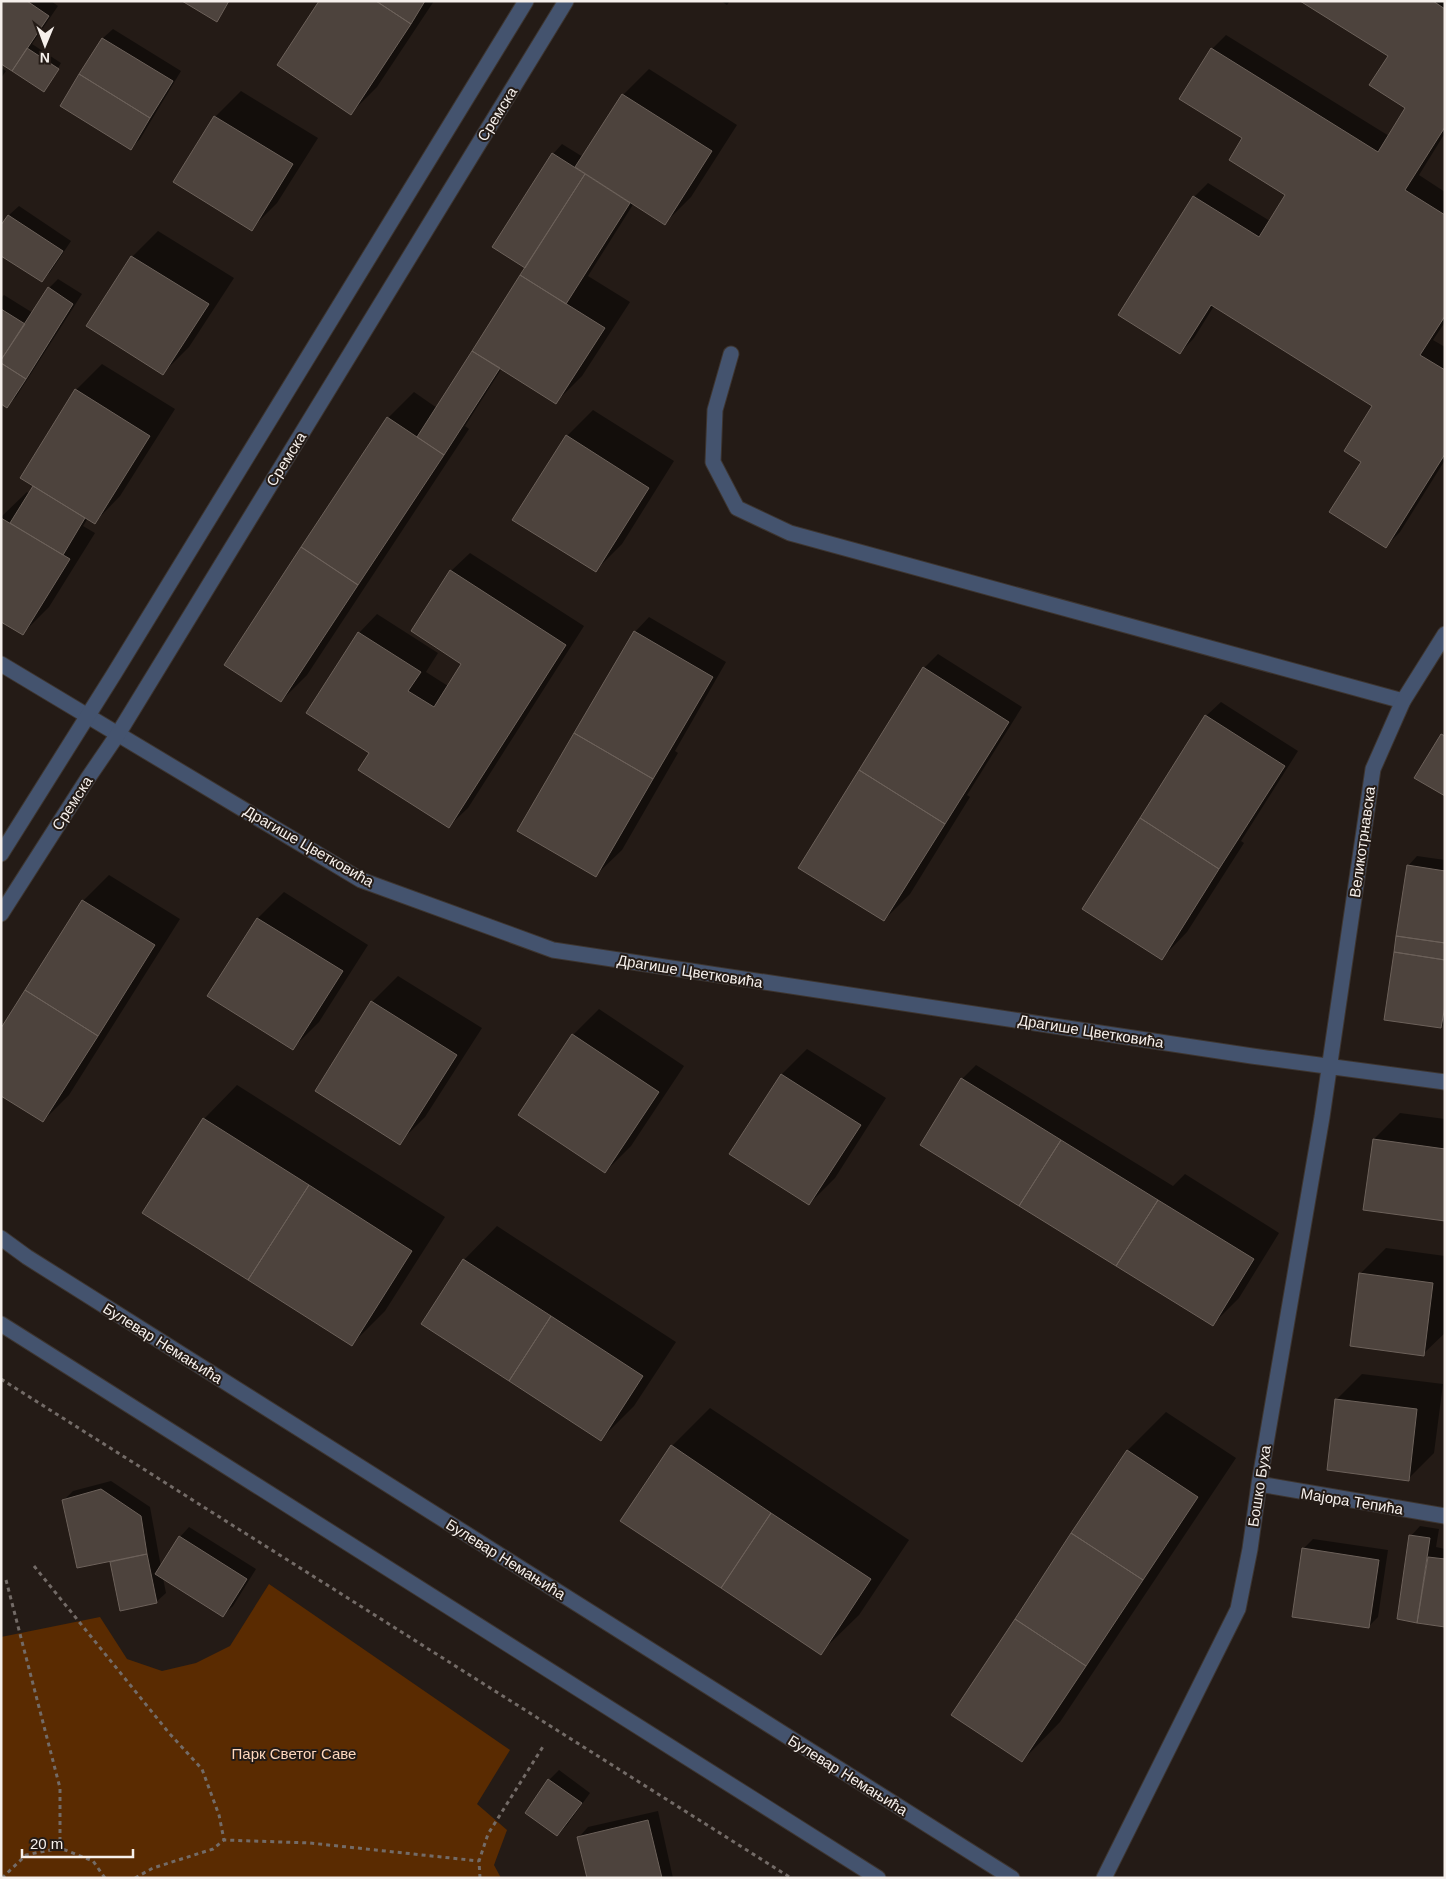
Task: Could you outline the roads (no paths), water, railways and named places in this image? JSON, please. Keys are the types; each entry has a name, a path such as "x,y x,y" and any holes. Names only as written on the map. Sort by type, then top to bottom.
{"street":[{"path":"1,854 114,674 526,1"},
{"name":"Сремска","path":"1,914 118,734 566,1"},
{"path":"731,354 715,410 713,462 737,508 790,533 1403,701"},
{"name":"Великотрнавска","path":"1328,1067 1373,769 1403,701 1445,634"},
{"name":"Драгише Цветковића","path":"1,664 361,880 553,950 1328,1067 1445,1082"},
{"name":"Бошко Буха","path":"1104,1878 1238,1609 1250,1549 1258,1484 1322,1117 1328,1067"},
{"name":"Булевар Немањића","path":"1,1238 27,1257 1012,1878"},
{"path":"1,1324 878,1878"},
{"name":"Мајора Тепића","path":"1258,1484 1445,1516"}],"park label":[{"name":"Парк Светог Саве","path":"294,1753"}]}
